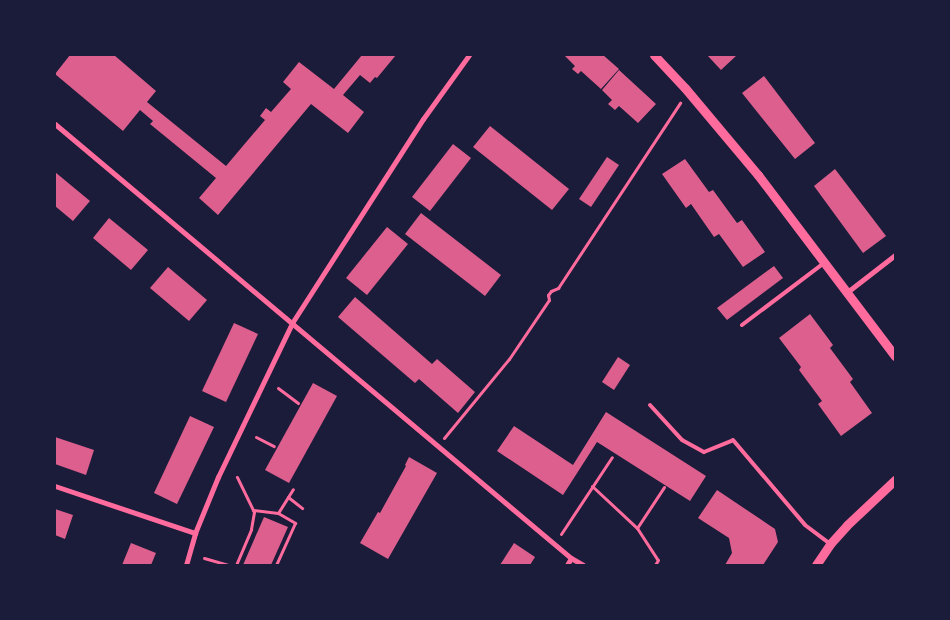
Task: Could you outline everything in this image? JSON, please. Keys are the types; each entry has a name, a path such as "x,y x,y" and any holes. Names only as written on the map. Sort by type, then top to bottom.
{"street":[{"path":"186,565 195,533 218,477 292,323 423,119 469,55"},
{"path":"654,55 688,91 758,175 895,356"},
{"path":"55,124 571,558 584,565"},
{"path":"846,293 895,255"},
{"path":"816,565 830,544 895,480"},
{"path":"55,486 195,533"},
{"path":"567,565 571,558"}],"lane":[{"path":"742,325 824,263"},
{"path":"650,405 682,440 704,452 733,440 805,525 830,544"}],"path":[{"path":"438,446 509,359 549,300 550,290 558,288 688,91"},
{"path":"278,388 298,402"},
{"path":"256,437 274,446"},
{"path":"561,534 612,457"},
{"path":"236,565 251,529 253,510 237,477"},
{"path":"592,486 637,528 658,560 655,565"},
{"path":"637,528 664,487"},
{"path":"278,513 293,489"},
{"path":"288,497 302,508"},
{"path":"253,510 278,513 295,523 276,565"},
{"path":"204,558 229,565"}],"building":[{"path":"70,55 114,55 156,91 147,102 226,166 265,120 260,116 266,108 271,112 291,89 283,82 299,62 334,89 362,55 396,55 377,78 375,77 370,83 360,75 343,95 364,112 348,133 311,104 218,215 199,198 216,178 150,124 153,121 140,110 123,131 55,74"},
{"path":"564,55 603,55 619,69 601,89 581,71 578,74 572,69 575,66"},
{"path":"707,55 737,55 721,70"},
{"path":"619,70 656,104 638,123 619,106 615,110 608,104 612,100 602,90"},
{"path":"764,76 815,143 795,159 742,93"},
{"path":"490,126 569,189 552,210 473,147"},
{"path":"453,144 471,158 430,211 412,197"},
{"path":"607,157 619,165 591,207 579,199"},
{"path":"685,159 709,192 713,190 737,223 742,220 765,252 743,267 719,234 714,237 691,204 686,208 662,174"},
{"path":"835,169 886,236 863,253 814,186"},
{"path":"55,172 90,201 73,221 55,206"},
{"path":"421,213 501,275 485,296 405,234"},
{"path":"109,218 148,250 131,270 93,238"},
{"path":"387,227 408,244 367,295 346,278"},
{"path":"774,266 783,278 727,320 717,308"},
{"path":"168,267 207,300 189,321 150,288"},
{"path":"355,297 432,364 437,359 475,392 458,413 419,379 415,383 338,317"},
{"path":"810,314 833,345 830,348 853,379 850,382 872,413 841,436 818,404 822,401 799,370 801,367 779,338"},
{"path":"234,323 258,334 226,402 202,391"},
{"path":"618,357 630,365 614,390 602,382"},
{"path":"313,383 337,396 289,483 265,470"},
{"path":"606,412 706,476 690,501 597,442 563,495 497,451 514,426 573,465"},
{"path":"190,416 214,427 177,504 154,493"},
{"path":"55,437 94,450 86,475 55,464"},
{"path":"409,457 437,473 388,559 360,543 378,512 380,513"},
{"path":"717,490 775,529 778,542 763,565 725,565 732,553 729,538 698,518"},
{"path":"55,509 73,515 65,539 55,535"},
{"path":"264,517 288,527 271,565 243,565"},
{"path":"131,543 156,553 151,565 122,565"},
{"path":"514,543 535,557 530,565 500,565"}]}
